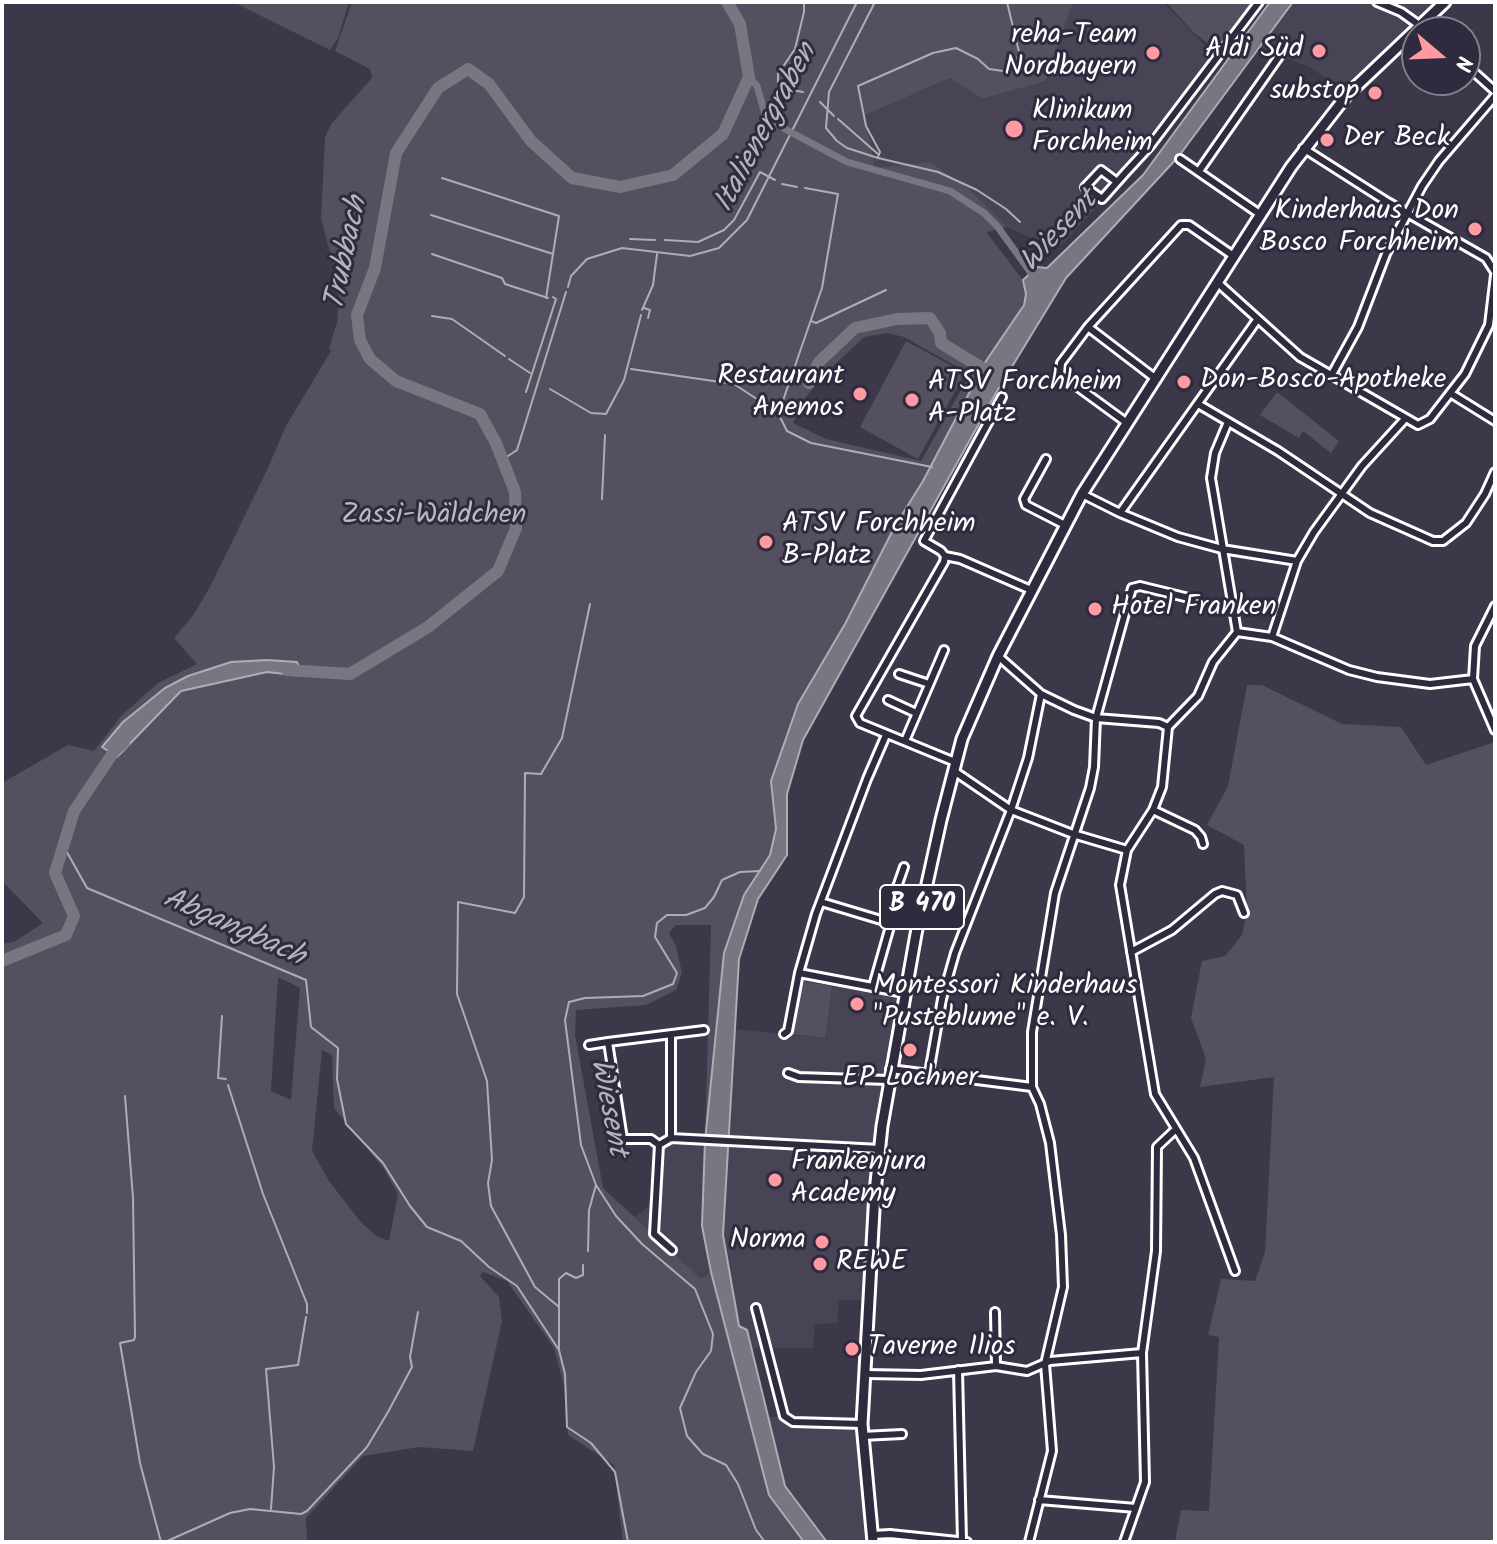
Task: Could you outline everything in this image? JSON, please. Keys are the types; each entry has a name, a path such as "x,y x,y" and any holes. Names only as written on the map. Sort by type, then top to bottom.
{"main road":[{"name":"B 470","path":"1430,16 1445,2"},
{"name":"B 470","path":"873,1538 862,1424 873,1226 889,1075 954,766 975,706 1082,494 1303,148 1347,95 1401,44"}],"street":[{"path":"1117,182 1101,170 1085,187 1102,199 1117,182 1164,128 1259,2"},
{"path":"1377,2 1407,16"},
{"path":"1199,171 1280,55"},
{"path":"1331,376 1358,327 1386,254 1407,212 1439,161 1495,93"},
{"path":"1218,283 1300,357 1404,420 1418,425 1430,419 1465,374 1489,325 1495,269 1486,258 1303,148"},
{"path":"1180,159 1261,215"},
{"path":"1127,423 1060,374 1061,363 1088,327 1181,225 1189,225 1235,257"},
{"path":"1486,258 1495,253"},
{"path":"1120,513 1257,320"},
{"path":"1088,327 1156,379"},
{"path":"1450,393 1495,421"},
{"path":"1002,397 924,541 945,556 960,559 1031,590"},
{"path":"1198,404 1370,513 1433,541 1443,541 1466,523 1495,472"},
{"path":"1272,637 1297,561 1341,493 1404,420"},
{"path":"1228,422 1215,453 1211,478 1237,632 1213,662 1198,696 1168,727 1162,787 1153,810 1127,850 1120,885 1155,1094 1194,1158 1235,1271"},
{"path":"1046,459 1024,499 1026,505 1065,525"},
{"path":"1082,494 1178,537 1222,549 1297,561"},
{"path":"945,556 856,716 860,723 954,766 1011,810 1073,834 1127,850"},
{"path":"1029,1542 1052,1451 1045,1364 1063,1287 1050,1143 1040,1104 1032,1087 1032,1032 1055,893 1092,778 1096,718 1132,588 1140,586 1193,599"},
{"path":"1495,606 1475,646 1473,679 1495,730"},
{"path":"1237,632 1272,637 1349,670 1377,677 1430,684 1473,679"},
{"path":"905,741 944,650"},
{"path":"998,656 1041,694 1096,718 1159,723 1168,727"},
{"path":"899,674 929,684"},
{"path":"929,1073 942,999 955,953 1011,810 1028,758 1041,694"},
{"path":"888,700 916,713"},
{"path":"784,1034 788,1031 799,973 821,902 886,735"},
{"path":"1153,810 1195,830 1203,844"},
{"path":"885,921 904,867"},
{"path":"1131,952 1172,930 1222,891 1237,895 1244,913"},
{"path":"821,902 891,923 873,986"},
{"path":"799,973 904,993"},
{"path":"589,1045 704,1030"},
{"path":"671,1034 671,1138"},
{"path":"608,1042 623,1139 651,1139 659,1145"},
{"path":"788,1073 799,1077 929,1073 1032,1087"},
{"path":"1124,1542 1145,1482 1142,1353 1156,1251 1157,1147 1175,1130"},
{"path":"659,1145 671,1138 880,1149"},
{"path":"659,1145 654,1234 672,1250"},
{"path":"756,1308 784,1416 793,1422 862,1424"},
{"path":"995,1312 996,1366"},
{"path":"866,1374 921,1375 996,1366 1027,1371 1050,1361 1142,1353"},
{"path":"873,1538 890,1534 964,1542 958,1370"},
{"path":"862,1436 902,1434"},
{"path":"1039,1500 1136,1508"}],"shaded area":[{"name":"Klinikum Forchheim","path":"1073,2 1163,2 1215,56 1132,169 1062,245 1036,240 1007,227 990,211 875,168 865,115 950,78 982,99 1046,81"},
{"path":"1270,2 1293,2 1179,156 1066,278 996,393 803,740 787,794 787,855 758,899 739,959 723,1235 739,1326 747,1330 785,1486 827,1542 804,1542 769,1495 702,1226 705,1141 724,953 744,895 770,855 776,829 771,781 798,704 845,624 986,361 1024,305 1026,294 1023,280 1037,267 1047,268 1143,175"},
{"path":"1293,2 1445,2 1430,16 1401,16 1401,44 1347,95 1312,68 1261,48"},
{"path":"231,662 297,662 303,676 267,672 181,691 117,757 102,747 123,722 165,688 188,676"},
{"path":"832,986 904,995 871,1226 864,1300 839,1300 837,1323 815,1324 813,1348 752,1348 747,1330 739,1326 723,1235 734,1029 824,1038"},
{"path":"672,1140 705,1141 702,1226 711,1272 701,1280 634,1218 656,1200 658,1148"},
{"path":"769,1417 856,1417 871,1542 826,1542 785,1486"}],"green space":[{"path":"233,2 349,2 338,38 330,50"},
{"name":"Zassi-Wäldchen","path":"352,2 1073,2 1046,81 982,99 950,78 865,115 875,168 930,162 968,188 1007,227 986,232 1023,280 1026,294 1018,316 986,361 845,624 798,704 771,781 776,829 770,856 744,895 724,953 705,1141 711,925 676,925 669,933 676,946 682,973 676,990 646,1005 576,1010 575,1035 603,1188 701,1279 711,1272 769,1495 804,1542 623,1542 614,1465 568,1435 564,1386 554,1348 507,1281 483,1272 480,1276 499,1297 502,1321 473,1451 419,1447 363,1456 306,1518 307,1542 2,1542 2,944 14,942 43,923 2,881 2,783 68,745 94,751 122,715 158,683 197,664 174,638 194,614 211,585 286,426 331,351 329,348 337,323 339,298 336,274 321,219 325,138 331,124 372,75 370,69 335,51","holes":["887,333 904,337 970,374 921,461 826,439 793,423 805,398 864,337","231,662 296,662 302,676 267,672 181,691 117,756 188,676","278,977 300,988 291,1100 271,1091","322,1050 332,1055 334,1108 384,1169 398,1194 389,1241 376,1236 360,1221 329,1181 312,1151"]},
{"path":"1166,2 1256,2 1219,52 1193,32"},
{"name":"ATSV Forchheim A-Platz","path":"906,341 965,373 918,459 860,427"},
{"path":"1277,392 1339,441 1331,453 1303,431 1299,438 1260,415"},
{"path":"1247,685 1262,685 1342,724 1401,727 1426,765 1495,742 1495,1542 1175,1542 1181,1510 1209,1511 1219,1337 1208,1335 1221,1279 1255,1281 1265,1252 1274,1077 1200,1087 1206,1059 1191,1018 1202,961 1225,956 1242,935 1247,912 1244,845 1207,825 1228,786"},
{"path":"802,981 832,986 825,1038 791,1034"}],"waterway":[{"name":"Trubbach","path":"287,670 350,674 428,627 498,571 516,528 515,492 496,443 480,414 396,381 370,359 360,340 357,315 375,268 396,153 438,88 468,69 489,84 531,141 572,178 620,187 673,175 723,134 749,77 740,24 727,2"},
{"path":"788,89 778,82 778,74 795,49 804,2"},
{"name":"Italienergraben","path":"568,287 571,276 587,259 622,248 690,256 719,248 747,220 857,2"},
{"path":"875,2 829,92 826,128 847,148 938,172 977,190 1020,222"},
{"path":"878,157 880,152 866,126 858,86 933,53 956,48 978,59 989,69 1003,71 1015,65 1019,52 1007,2"},
{"path":"749,77 757,86 765,114 785,129 847,162 950,191 984,213 1036,280"},
{"path":"792,90 803,92"},
{"path":"820,102 834,116"},
{"path":"838,119 878,154"},
{"path":"665,240 698,242 724,230 734,220 760,172 775,180"},
{"path":"442,178 559,216 546,298"},
{"path":"782,184 797,187"},
{"path":"779,412 822,288 838,194 805,188"},
{"path":"431,215 553,254"},
{"path":"630,239 655,240"},
{"path":"432,254 548,298"},
{"path":"642,310 653,285 657,254"},
{"path":"811,321 816,323 886,290"},
{"name":"Italienergraben","path":"502,460 517,450 566,292"},
{"path":"526,392 556,299 553,297"},
{"path":"644,308 650,310 648,318"},
{"path":"550,389 591,413 606,414 624,380 641,315"},
{"path":"432,316 452,319 505,356"},
{"path":"809,383 819,362 855,328 897,319 930,318 940,333 941,343 992,374"},
{"path":"509,359 530,373"},
{"path":"631,369 734,384 778,413 787,431 811,443 932,467"},
{"path":"602,499 605,435"},
{"path":"559,1307 535,1287 491,1206 488,1183 492,1160 487,1081 457,994 458,902 515,913 524,897 525,773 541,774 562,738 590,604"},
{"name":"Trubbach","path":"2,961 66,935 74,916 55,873 74,811 115,750 124,742"},
{"name":"Abgangbach","path":"63,845 87,888 306,980 311,1027 338,1048 337,1079 346,1124 383,1163 427,1227 461,1241 489,1267 517,1286 559,1350 565,1374 567,1427 591,1443 615,1472 628,1542"},
{"name":"Wiesent","path":"760,871 740,872 722,880 705,908 686,915 667,915 657,923 655,937 677,973 673,984 643,996 585,998 569,1002 565,1020 581,1145 596,1185 616,1216 642,1244 695,1289 713,1334 711,1351 696,1372 680,1408 687,1436 703,1454 726,1465 738,1484 756,1530 765,1542"},
{"path":"222,1016 218,1078 226,1079"},
{"path":"228,1085 263,1194 307,1304 307,1313"},
{"path":"125,1096 133,1198 135,1337 134,1340 120,1343 140,1463 161,1542"},
{"path":"588,1251 589,1210 596,1185"},
{"path":"559,1349 559,1279 566,1273 576,1278 583,1275 583,1265"},
{"path":"165,1542 230,1513 250,1509 301,1514 307,1511 367,1447 388,1412 412,1367 410,1357 418,1312"},
{"path":"271,1509 274,1467 266,1369 298,1365 306,1317"}],"place":[{"name":"Aldi Süd","path":"1319,51"},
{"name":"reha-Team Nordbayern","path":"1153,53"},
{"name":"substop","path":"1375,93"},
{"name":"Klinikum Forchheim","path":"1014,129"},
{"name":"Der Beck","path":"1327,140"},
{"name":"Kinderhaus Don Bosco Forchheim","path":"1475,229"},
{"name":"Don-Bosco-Apotheke","path":"1184,382"},
{"name":"Restaurant Anemos","path":"860,394"},
{"name":"ATSV Forchheim A-Platz","path":"912,400"},
{"name":"ATSV Forchheim B-Platz","path":"766,542"},
{"name":"Hotel Franken","path":"1095,609"},
{"name":"Montessori Kinderhaus \"Pusteblume\" e. V.","path":"857,1004"},
{"name":"EP Lochner","path":"910,1050"},
{"name":"Frankenjura Academy","path":"775,1180"},
{"name":"Norma","path":"822,1242"},
{"name":"REWE","path":"820,1264"},
{"name":"Taverne Ilios","path":"852,1349"}]}
